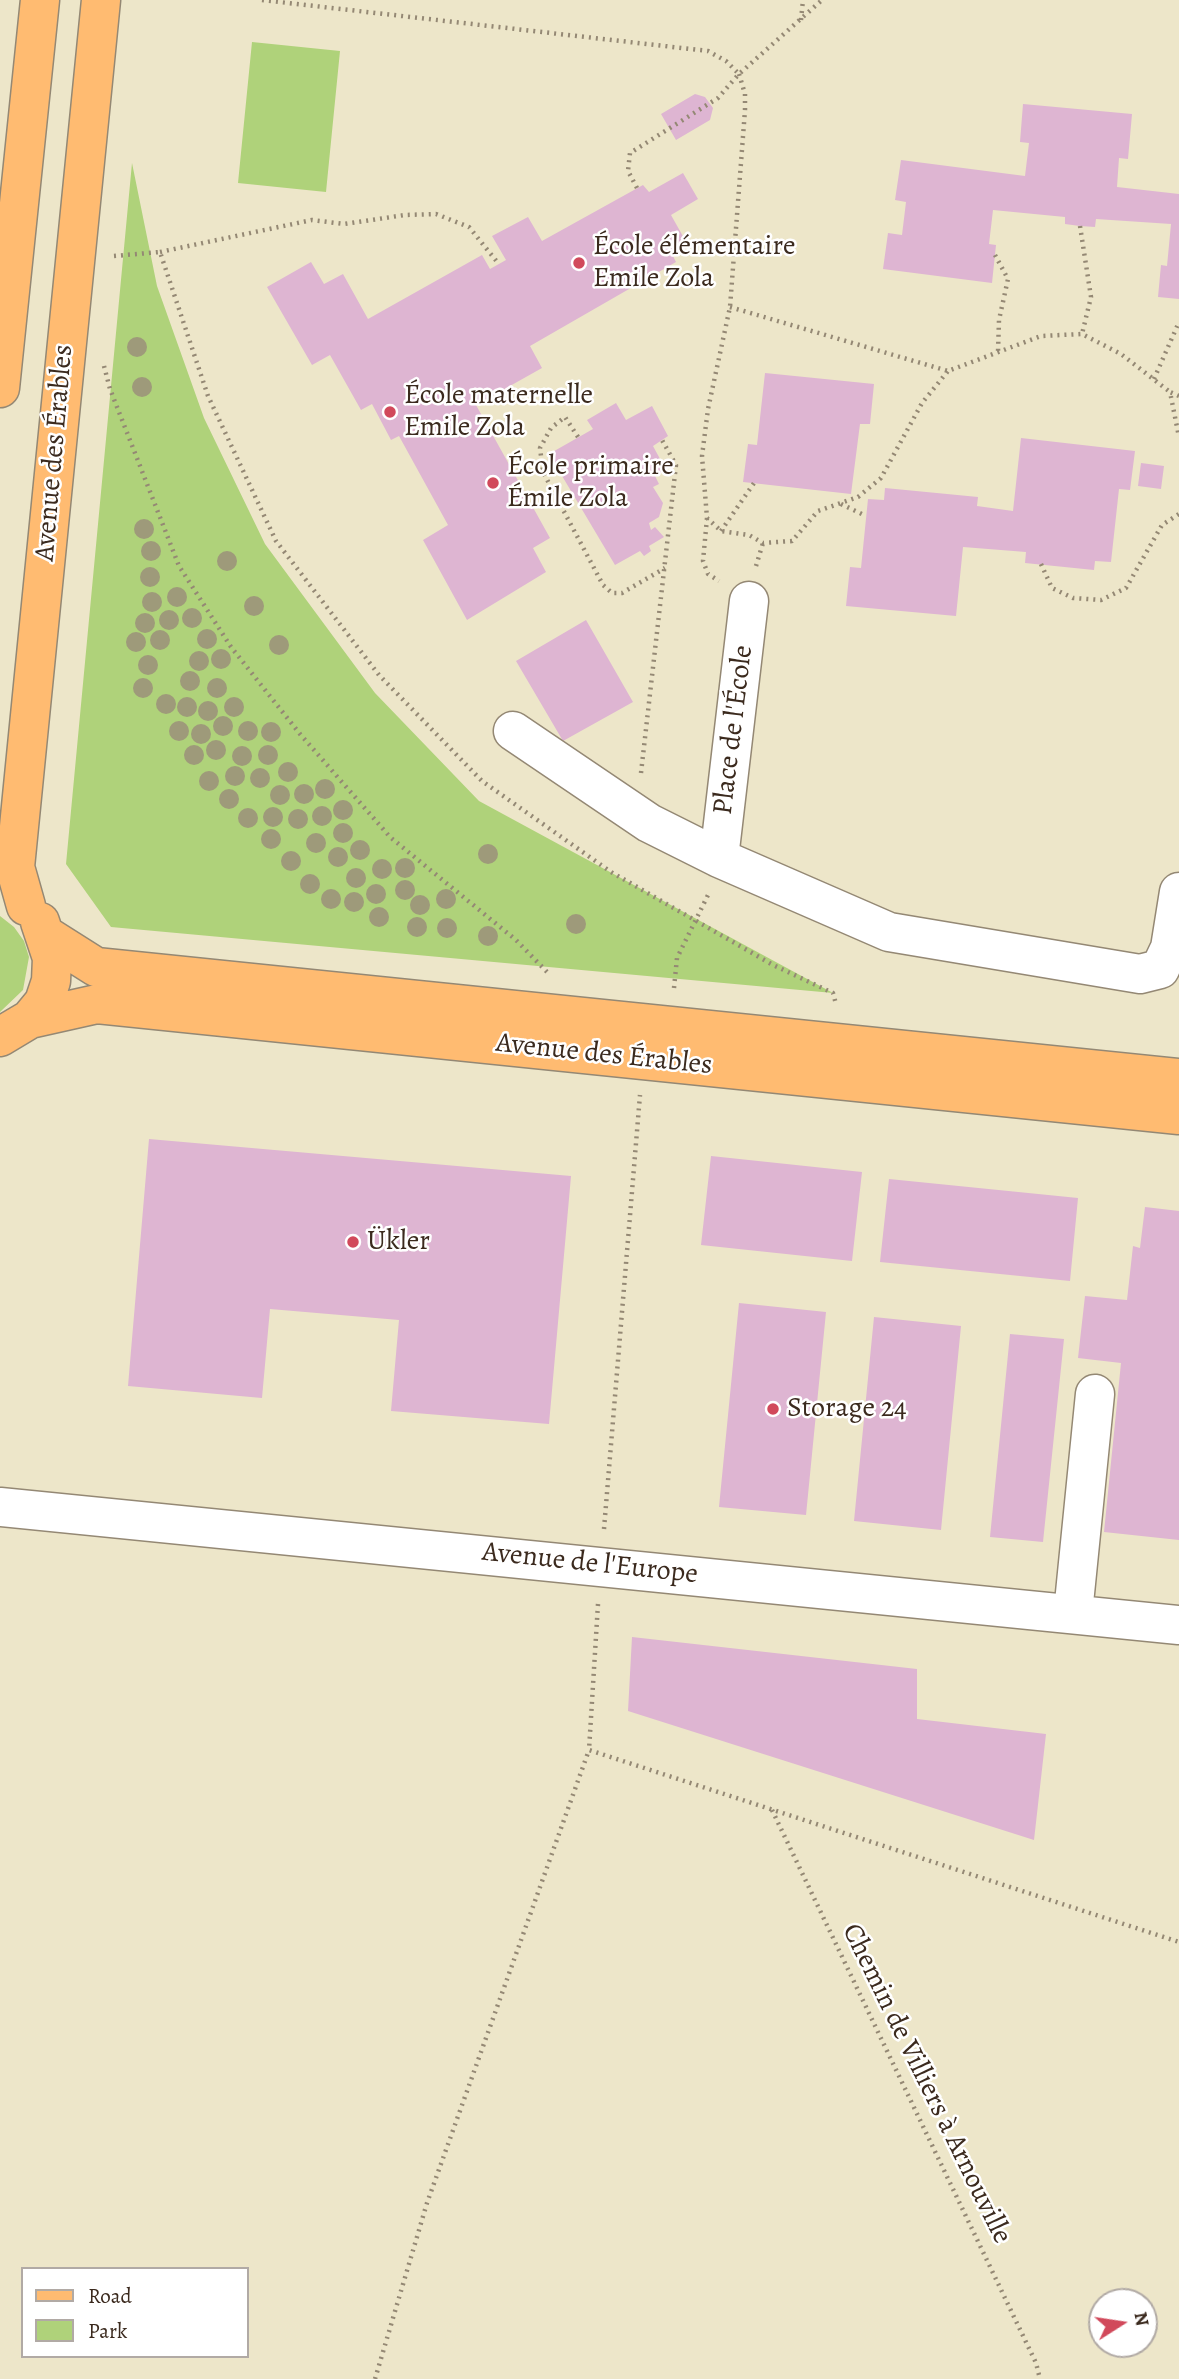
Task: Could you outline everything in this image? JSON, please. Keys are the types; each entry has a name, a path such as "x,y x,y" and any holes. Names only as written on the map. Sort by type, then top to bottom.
{"main road":[{"path":"0,388 40,0"},
{"name":"Avenue des Érables","path":"101,0 15,867 24,911 96,967 1179,1078"},
{"path":"15,1028 44,1002 51,981 52,958 24,911"},
{"name":"Avenue des Érables","path":"15,1028 97,1004 1179,1115"}],"street":[{"name":"Place de l'École","path":"719,858 749,601"},
{"path":"513,731 622,806 719,858 889,932 1140,974 1160,969 1170,947 1179,892"},
{"path":"1073,1613 1095,1394"},
{"name":"Avenue de l'Europe","path":"0,1507 1179,1625"}],"path":[{"path":"262,0 708,51 726,61 739,74 745,94 745,110 730,307 708,409 702,456 707,518 703,561 708,574 749,601"},
{"path":"801,20 803,0"},
{"path":"637,188 628,171 630,153 718,98 739,74 822,0"},
{"path":"74,251 108,257 160,252 312,220 344,224 405,215 436,214 469,227 498,264"},
{"path":"1080,226 1091,297 1082,334"},
{"path":"160,252 208,396 276,541 379,675 482,781 611,872 774,965 832,993 847,1044"},
{"path":"995,256 1008,279 999,320 998,352"},
{"path":"730,307 948,371"},
{"path":"1154,379 1179,322"},
{"path":"707,518 721,531 749,535 763,543 792,541 818,511 858,496 881,478 922,403 948,371 1041,336 1082,334 1121,354 1179,396"},
{"path":"103,364 110,389 179,566 231,647 300,734 390,837 516,940 551,976"},
{"path":"1170,392 1179,437"},
{"path":"578,437 565,417 551,428 540,448 542,472 603,585 612,593 622,593 666,567"},
{"path":"622,806 639,787 666,567 677,465 663,440"},
{"path":"721,531 754,483"},
{"path":"840,503 866,516"},
{"path":"1041,564 1052,588 1073,598 1101,600 1126,588 1162,525 1179,514"},
{"path":"673,993 677,958 708,894 719,858"},
{"path":"375,2379 428,2203 589,1750"},
{"name":"Chemin de Villiers à Arnouville","path":"771,1809 1036,2362 1040,2379"}],"green space":[{"path":"252,42 340,51 326,192 238,183"},
{"path":"132,163 157,286 204,418 265,544 375,693 479,801 833,993 111,927 66,864"},
{"path":"0,916 14,927 24,941 29,957 23,990 0,1012"}],"building":[{"path":"695,94 705,97 713,108 710,120 676,140 661,114"},
{"path":"1023,104 1132,114 1128,159 1119,158 1117,187 1179,194 1179,299 1158,297 1161,265 1167,266 1171,224 1096,219 1095,227 1080,226 1065,224 1065,217 993,210 989,244 996,245 992,283 883,269 888,233 902,235 906,202 895,200 901,160 1025,176 1029,143 1020,142"},
{"path":"683,173 698,199 671,215 689,247 673,256 676,262 530,346 542,368 476,405 550,538 533,548 546,572 467,620 423,540 448,525 399,436 391,440 372,404 361,410 330,355 312,365 267,287 311,262 324,284 343,274 368,319 482,255 490,269 506,260 492,236 528,217 542,241 643,185 649,192"},
{"path":"765,373 874,384 870,424 860,424 851,494 743,482 748,444 757,445"},
{"path":"616,403 626,420 652,406 668,436 653,446 666,470 655,476 659,484 653,487 663,503 659,517 649,523 651,530 655,527 664,537 649,546 651,551 644,556 640,551 615,565 549,454 593,429 587,420"},
{"path":"1021,438 1135,451 1130,490 1119,489 1111,562 1095,561 1094,570 1025,563 1026,552 963,547 956,616 846,606 850,567 861,568 868,499 884,500 885,488 978,497 977,506 1013,511"},
{"path":"1141,463 1164,466 1161,489 1138,486"},
{"path":"586,620 633,702 563,741 516,661"},
{"name":"Ükler","path":"149,1139 571,1176 549,1424 391,1411 399,1320 270,1309 262,1398 128,1386"},
{"path":"711,1156 862,1172 852,1261 701,1245"},
{"path":"889,1179 1078,1198 1070,1281 880,1262"},
{"path":"1145,1207 1179,1211 1179,1540 1104,1532 1121,1363 1078,1358 1085,1296 1127,1300 1133,1246 1140,1248"},
{"name":"Storage 24","path":"739,1303 826,1312 806,1515 719,1507"},
{"path":"874,1317 961,1326 941,1530 854,1521"},
{"path":"1010,1334 1064,1339 1043,1542 990,1537"},
{"path":"632,1637 917,1669 917,1719 1046,1734 1034,1840 628,1711"}],"place":[{"name":"École élémentaire Emile Zola","path":"579,263"},
{"name":"École maternelle Emile Zola","path":"390,412"},
{"name":"École primaire Émile Zola","path":"493,483"},
{"name":"Ükler","path":"353,1242"},
{"name":"Storage 24","path":"773,1409"}]}
